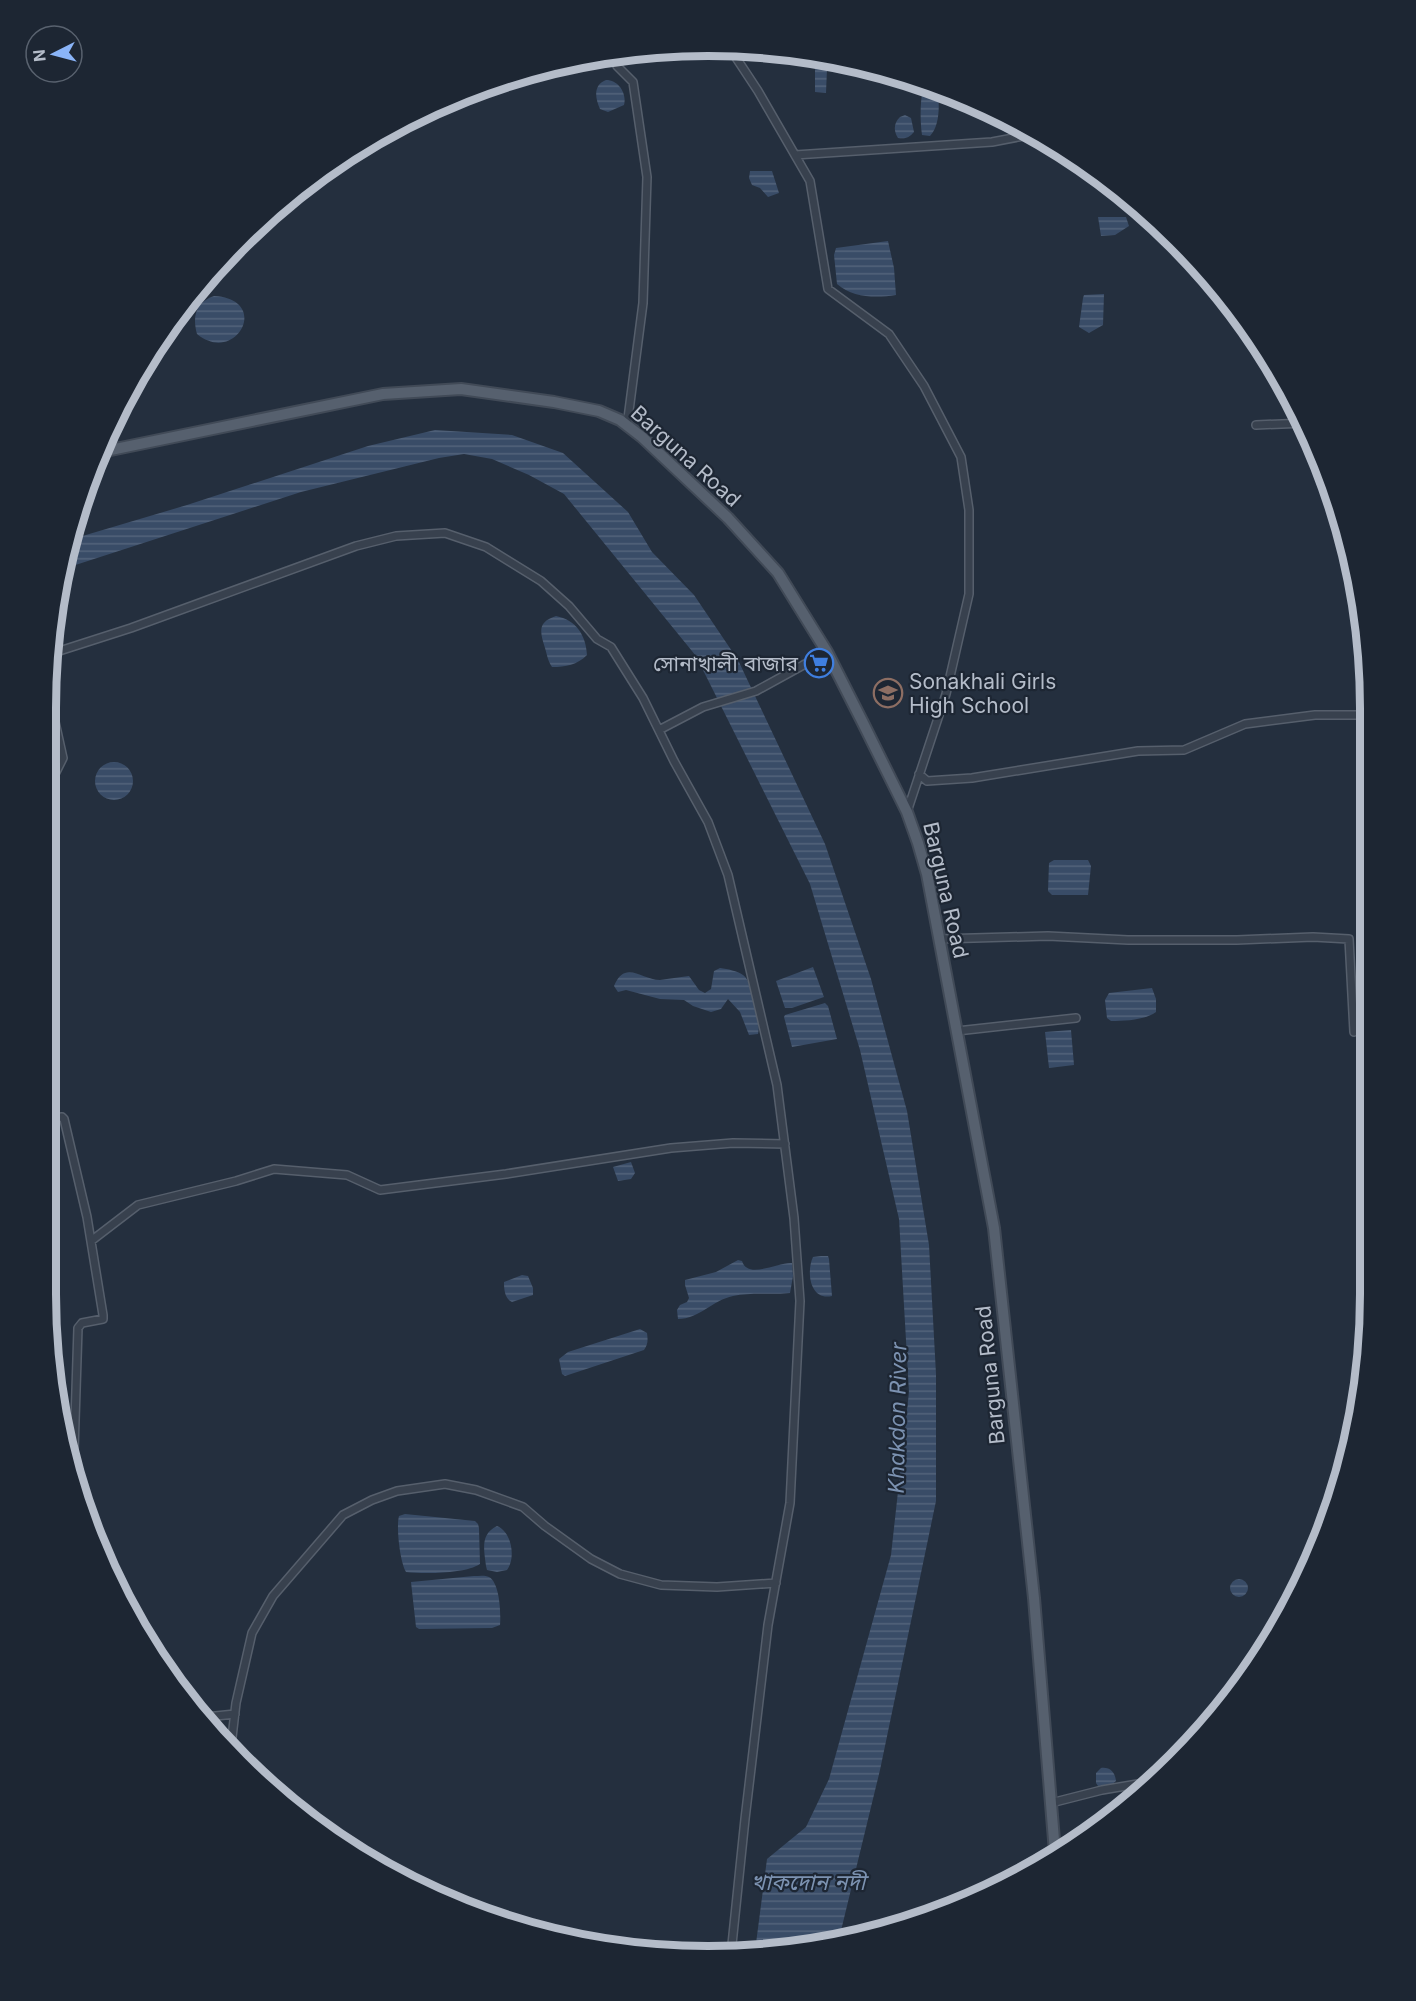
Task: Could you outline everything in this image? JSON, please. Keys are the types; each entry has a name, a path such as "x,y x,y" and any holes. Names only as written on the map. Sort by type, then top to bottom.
{"main road":[{"name":"Barguna Road","path":"108,450 382,394 461,389 554,402 599,411 620,420 642,437 728,518 778,573 827,652 907,812 924,864 994,1228 1034,1598 1054,1846"}],"street":[{"path":"735,57 810,181 828,289 889,334 924,386 961,457 969,510 969,594 946,694 907,812"},
{"path":"617,63 617,66 633,82 647,177 643,303 627,426"},
{"path":"795,154 992,142 1022,136"},
{"path":"1256,425 1295,423"},
{"path":"58,651 131,628 356,546 396,536 445,533 486,547 541,581 569,606 597,639 611,647 644,698 674,761 708,822 728,875 777,1085 794,1218 800,1301 790,1503 768,1624 732,1945"},
{"path":"659,730 703,707 756,691 827,652"},
{"path":"919,774 927,781 972,778 1138,751 1184,750 1245,724 1315,715 1360,715"},
{"path":"56,726 63,758 56,772"},
{"path":"939,939 1048,936 1128,940 1313,937 1349,939 1354,1032 1360,1029"},
{"path":"957,1031 1076,1018"},
{"path":"56,1118 64,1119 91,1241 103,1318 82,1323 78,1328 75,1449"},
{"path":"91,1241 138,1204 236,1181 274,1169 347,1175 380,1190 506,1174 671,1148 734,1143 785,1144"},
{"path":"232,1738 252,1633 273,1596 344,1515 372,1500 397,1491 445,1484 476,1490 523,1507 591,1559 610,1569 620,1574 662,1585 717,1587 776,1583"},
{"path":"212,1716 235,1714"},
{"path":"1051,1803 1138,1784"}],"water":[{"path":"815,69 827,69 826,93 815,92"},
{"path":"606,80 615,82 621,88 625,101 624,105 608,112 600,109 596,96 597,88"},
{"path":"922,92 938,98 936,126 930,136 922,135"},
{"path":"905,115 911,118 914,132 907,138 898,138 895,124 900,117"},
{"path":"750,171 772,171 779,193 768,197 760,188 752,185 749,178"},
{"path":"1098,217 1126,217 1129,226 1115,235 1101,236"},
{"path":"888,241 894,268 896,295 865,296 843,289 837,284 834,255 836,248"},
{"path":"1104,294 1103,325 1089,333 1079,327 1084,295"},
{"path":"214,296 232,300 241,308 244,318 242,328 235,337 224,342 211,342 197,334 195,316 197,310 203,302"},
{"name":"খাকদোন নদী","path":"435,430 512,435 563,453 628,512 652,552 694,595 738,660 825,844 871,979 907,1111 929,1245 936,1374 936,1501 880,1770 841,1932 756,1944 767,1859 806,1827 829,1779 891,1555 909,1392 899,1219 860,1050 810,884 696,656 564,494 492,459 464,454 301,492 72,566 79,537 187,505 368,446"},
{"path":"556,616 569,621 579,630 585,641 587,655 571,665 562,667 552,667 541,632 546,621"},
{"path":"114,762 128,767 133,781 128,795 114,800 100,795 95,781 100,767"},
{"path":"1054,860 1088,860 1091,866 1088,895 1052,895 1048,891 1049,863"},
{"path":"813,967 824,997 792,1008 785,1008 776,981"},
{"path":"720,968 738,972 747,979 756,1003 758,1034 749,1035 740,1012 728,999 721,1009 711,1012 693,1006 684,1000 660,999 626,990 618,992 614,986 618,978 629,972 660,980 689,976 699,990 705,993 711,989 714,971"},
{"path":"1152,988 1156,999 1156,1012 1146,1017 1128,1020 1111,1021 1107,1018 1105,1000 1109,993"},
{"path":"825,1003 828,1006 837,1039 792,1047 785,1015"},
{"path":"1071,1030 1074,1065 1049,1068 1045,1032"},
{"path":"631,1162 635,1173 631,1179 618,1181 613,1167"},
{"path":"828,1256 829,1259 832,1296 819,1294 814,1290 810,1277 813,1257"},
{"path":"738,1260 750,1269 757,1270 792,1263 793,1276 790,1293 733,1296 693,1316 678,1319 677,1310 689,1298 685,1280 716,1272"},
{"path":"522,1275 528,1276 533,1295 512,1302 506,1296 504,1282"},
{"path":"640,1329 647,1333 644,1350 565,1376 562,1374 559,1359 568,1352"},
{"path":"405,1514 475,1521 479,1528 480,1564 465,1570 433,1573 406,1572 400,1553 398,1528 399,1516"},
{"path":"497,1526 509,1539 512,1552 507,1570 497,1572 487,1570 484,1543 488,1533"},
{"path":"474,1576 489,1577 496,1585 500,1625 492,1628 419,1629 416,1627 411,1582"},
{"path":"1239,1579 1245,1582 1248,1588 1245,1594 1239,1597 1233,1594 1230,1588 1233,1582"},
{"path":"1101,1768 1112,1771 1116,1781 1100,1789 1096,1783 1096,1773"}],"place":[{"name":"সোনাখালী বাজার","path":"819,663"},
{"name":"Sonakhali Girls High School","path":"888,693"}],"water label":[{"name":"Khakdon River","path":"897,1418"}]}
